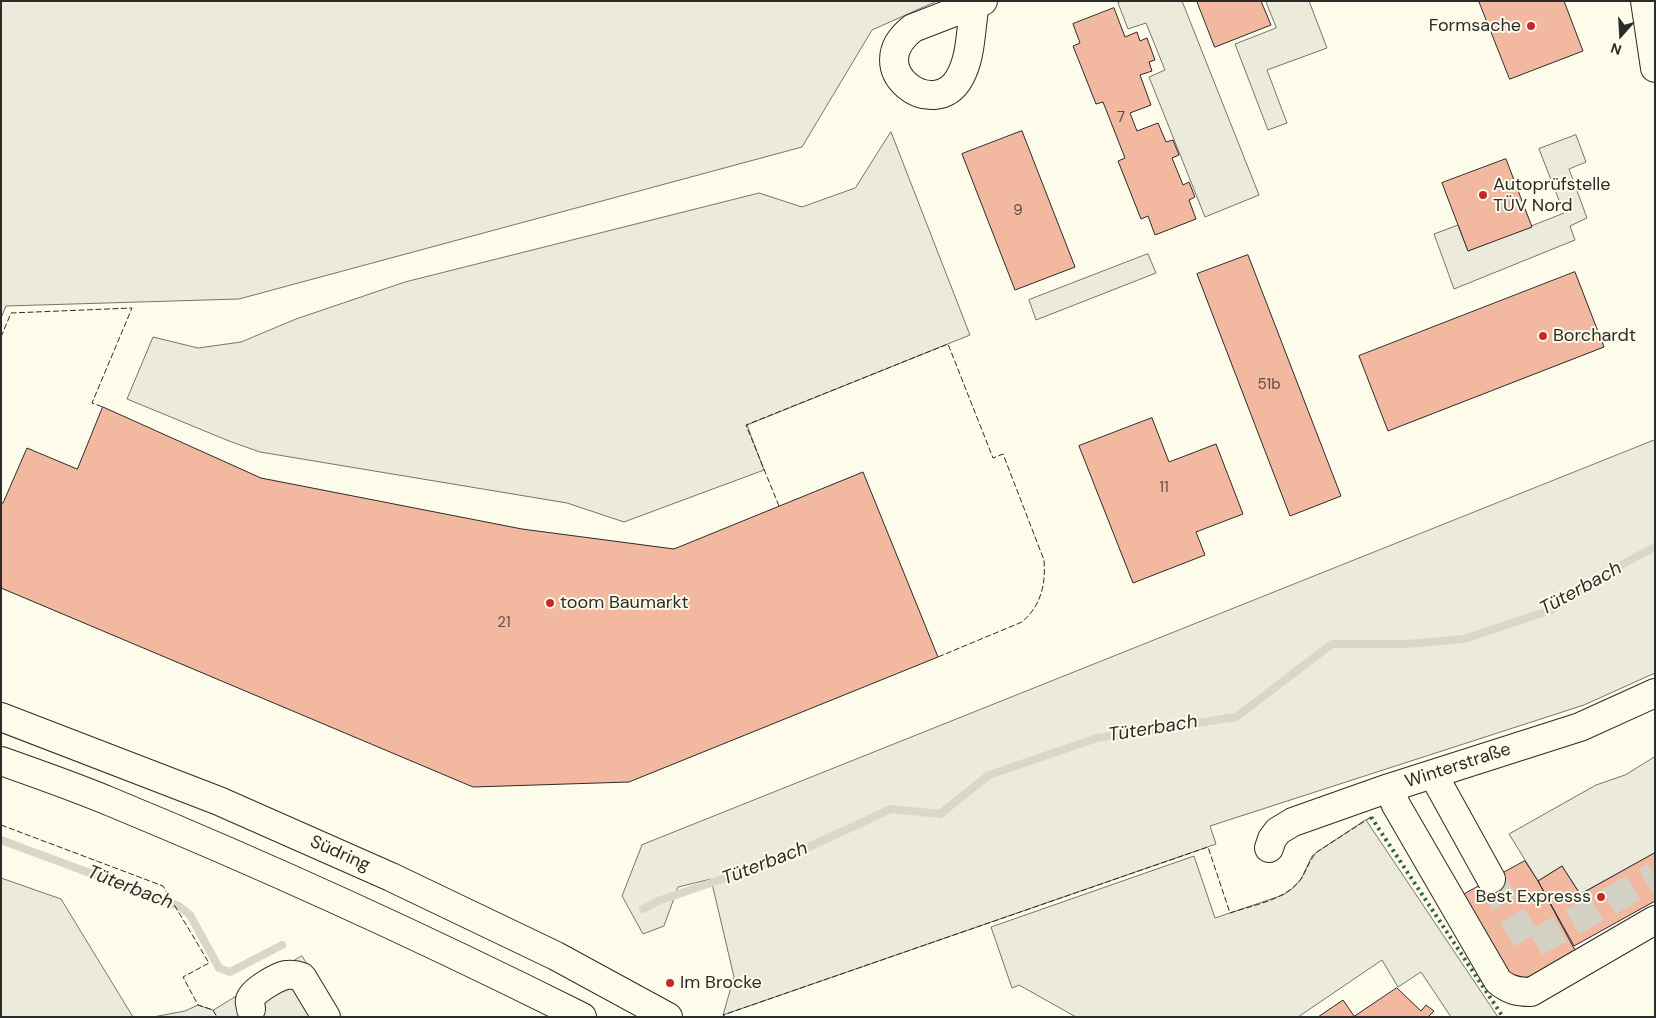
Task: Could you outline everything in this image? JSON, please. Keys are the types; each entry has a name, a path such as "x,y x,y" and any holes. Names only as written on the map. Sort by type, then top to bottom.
{"main road":[{"path":"1645,1 1655,68"},
{"name":"Winterstraße","path":"1269,848 1272,839 1278,831 1293,822 1389,788 1580,727 1655,694"},
{"name":"Südring","path":"1,717 219,800 382,873 556,956 664,1016"},
{"path":"1,761 110,802 376,917 582,1017"},
{"path":"1433,774 1491,879"},
{"path":"1389,788 1396,805 1498,981 1508,988 1518,992 1531,992 1655,920"},
{"path":"251,1009 250,1000 254,993 277,978 295,974 302,977 326,1017"}],"shaded area":[{"path":"1,1 937,1 872,30 802,147 239,299 6,306 1,318"},
{"path":"1122,1 1182,1 1259,195 1205,217 1149,77 1165,70 1146,23 1128,29 1118,3"},
{"path":"1266,1 1309,1 1327,48 1267,70 1287,123 1268,130 1235,44 1276,28"},
{"path":"891,132 970,335 747,425 764,470 624,522 567,503 260,452 127,399 153,337 198,348 241,342 296,319 405,282 759,193 802,207 855,188"},
{"path":"1576,135 1586,162 1569,169 1587,218 1570,226 1575,240 1454,289 1434,234 1458,225 1468,251 1564,213 1539,149"},
{"path":"1148,254 1156,273 1036,320 1029,300"},
{"path":"1655,440 1655,673 1584,705 1210,826 1216,844 723,1015 734,977 711,879 678,887 664,926 643,934 622,896 642,845"},
{"path":"1655,757 1655,853 1580,894 1562,866 1538,881 1509,834 1596,785 1625,775"},
{"path":"1366,820 1498,1017 1451,1017 1421,972 1398,987 1382,960 1298,1017 1076,1017 1019,985 1012,988 991,927 1194,856 1215,918 1283,895 1301,879 1312,856"},
{"path":"1,878 61,899 133,1017 1,1017"},
{"path":"302,956 340,1017 153,1017 185,1011 198,1005 213,1010"}],"building":[{"path":"1197,1 1261,1 1271,25 1215,47"},
{"name":"Formsache","path":"1479,1 1564,1 1583,51 1510,79"},
{"path":"1114,8 1125,37 1137,32 1140,41 1147,38 1155,60 1149,62 1152,71 1140,75 1151,105 1130,113 1137,131 1158,123 1166,142 1173,140 1179,155 1172,158 1183,185 1189,182 1195,197 1189,200 1196,219 1155,235 1148,216 1141,219 1118,161 1125,158 1103,102 1096,104 1073,46 1080,43 1073,24"},
{"path":"1022,131 1075,267 1015,290 962,154"},
{"name":"Autoprüfstelle TÜV Nord","path":"1506,159 1532,227 1468,251 1442,183"},
{"path":"1248,255 1341,496 1290,516 1197,274"},
{"path":"1575,272 1604,347 1388,431 1359,356"},
{"path":"103,407 261,478 522,529 674,549 863,472 938,657 629,782 473,787 1,588 1,503 3,503 27,448 77,469"},
{"path":"1152,418 1169,462 1216,444 1243,514 1196,532 1205,555 1133,583 1079,446"},
{"name":"Best Expresss","path":"1655,853 1655,901 1574,946 1538,881 1562,866 1580,894"},
{"path":"1525,861 1538,881 1577,954 1533,980 1503,972 1461,896"},
{"path":"1397,988 1421,1011 1426,1005 1434,1011 1428,1017 1318,1017 1343,1000 1354,1016"}],"waterway":[{"name":"Tüterbach","path":"643,909 658,901 787,857 891,809 940,814 989,775 1097,738 1236,717 1332,644 1407,644 1464,639 1551,610 1617,567 1655,547"},
{"name":"Tüterbach","path":"1,840 179,906 190,915 219,968 230,972 282,945"}],"tunnel":[{"path":"1491,879 1530,946 1655,876"}],"hedge":[{"path":"1371,817 1503,1017"}],"fence":[{"path":"1,337 11,313 132,308 92,403 103,407"},
{"path":"779,506 746,425 948,344 993,458 1003,454 1044,560 1044,578 1038,602 1022,622 938,657"},
{"path":"726,1017 723,1015 1208,847 1230,913 1259,904 1287,892 1301,879 1317,852 1371,817"},
{"path":"1,825 163,886 209,963 183,977 198,1005 213,1010 217,1017"}],"place":[{"name":"Formsache","path":"1531,26"},
{"name":"Autoprüfstelle TÜV Nord","path":"1483,195"},
{"name":"Borchardt","path":"1543,336"},
{"name":"toom Baumarkt","path":"550,603"},
{"name":"Best Expresss","path":"1601,897"},
{"name":"Im Brocke","path":"670,983"}]}
